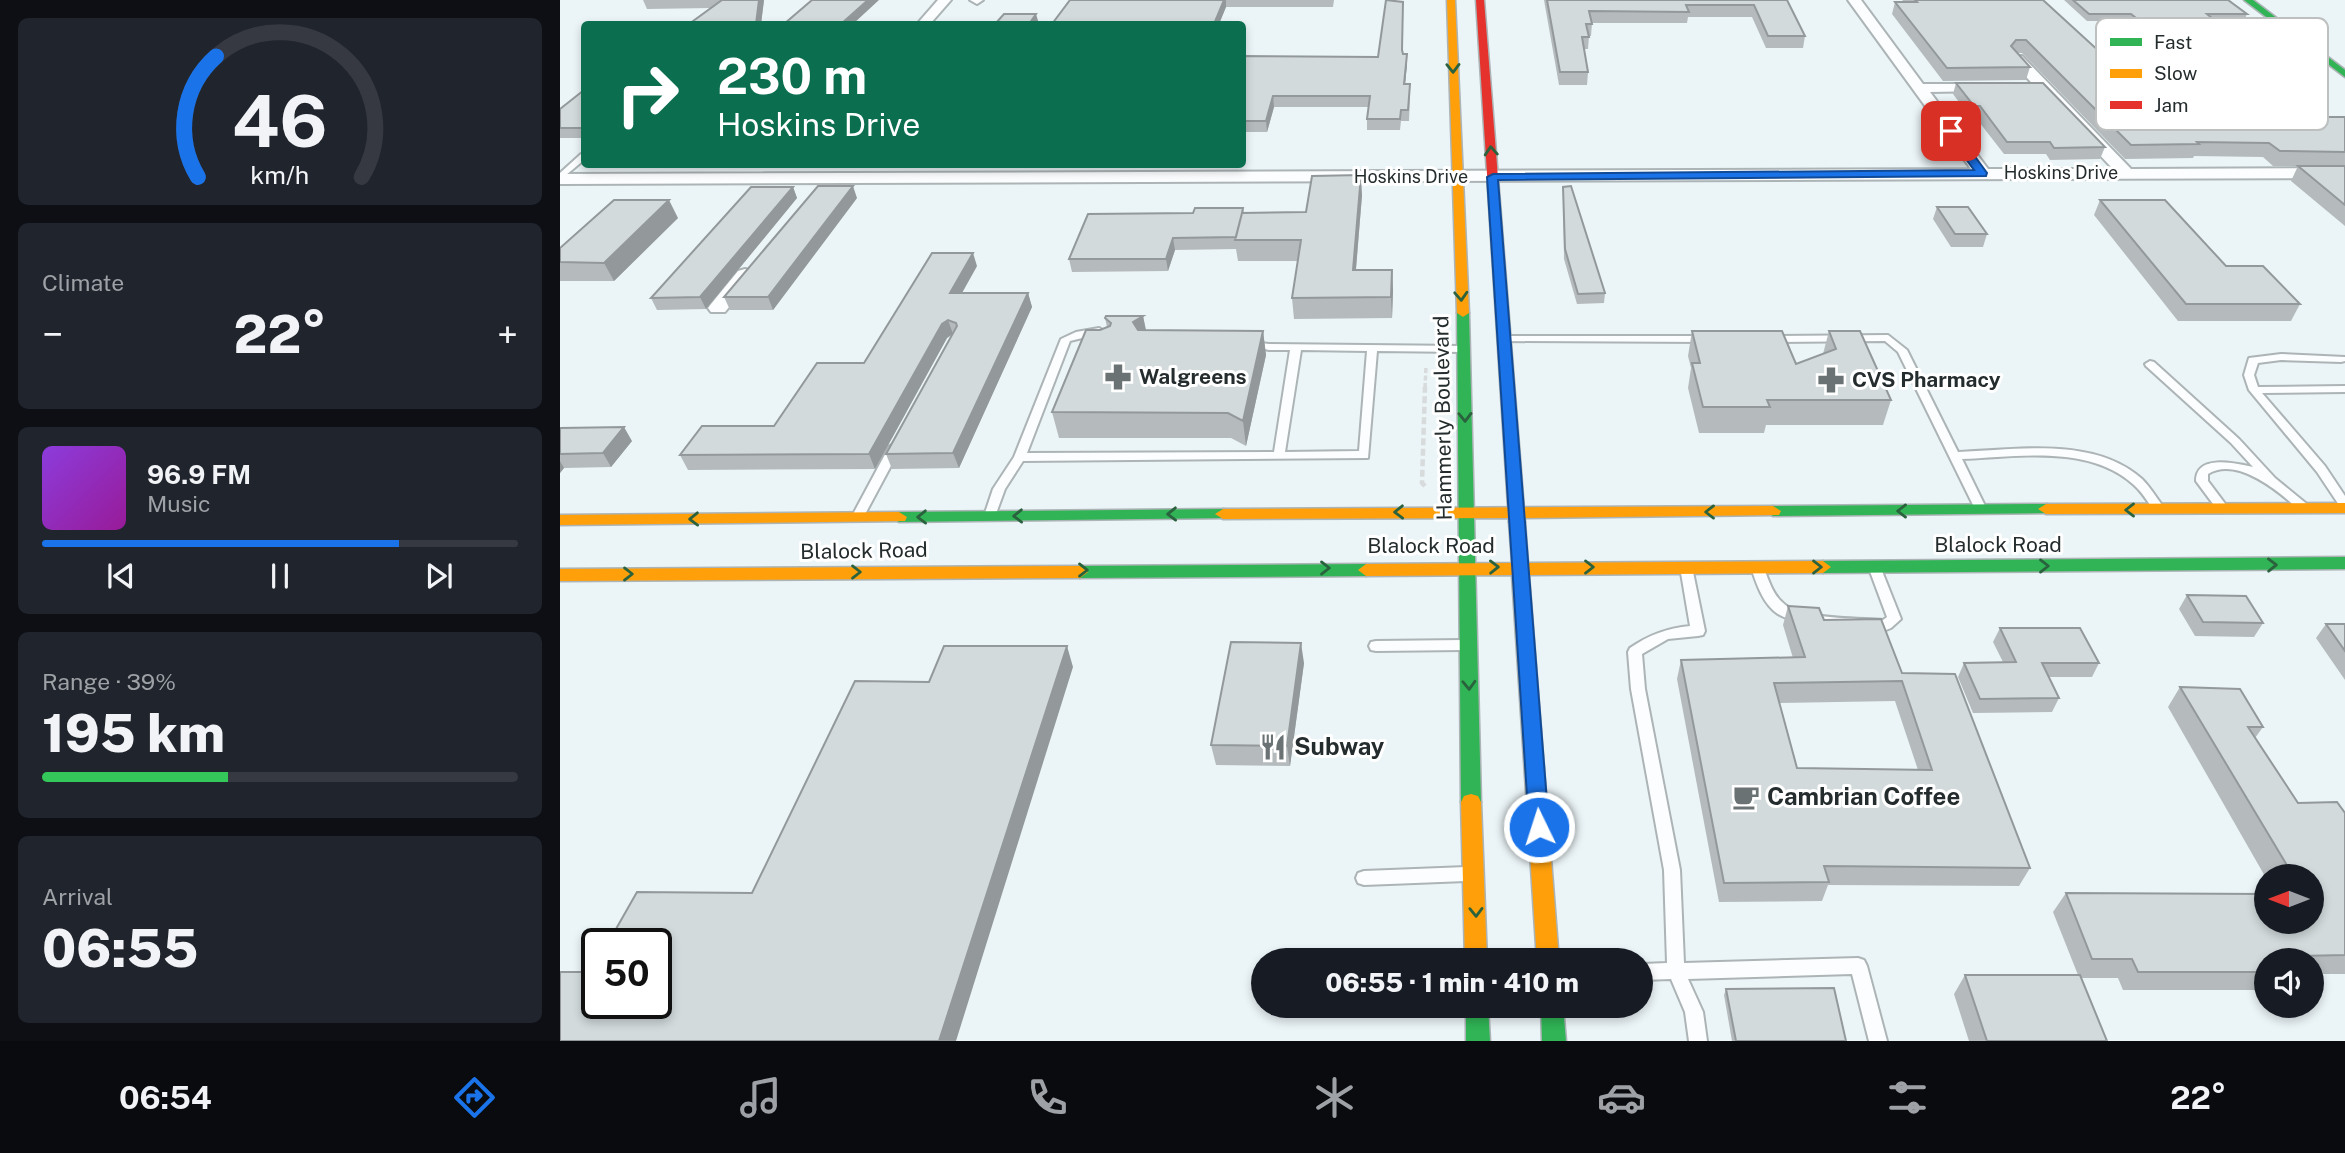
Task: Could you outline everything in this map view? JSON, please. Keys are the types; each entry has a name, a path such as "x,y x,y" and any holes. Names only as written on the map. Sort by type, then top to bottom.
{"main road":[{"name":"Hammerly Boulevard","path":"1451,0 1464,349 1467,645 1476,948"},
{"path":"1480,0 1547,948"},
{"path":"2248,0 2272,18"},
{"path":"1452,18 1481,19"},
{"path":"2328,61 2345,74"},
{"name":"Blalock Road","path":"560,520 1981,510 2163,515 2223,509 2345,506"},
{"path":"975,538 990,516"},
{"path":"2182,544 2197,566"},
{"name":"Blalock Road","path":"560,575 956,565 1467,568 2345,564"},
{"path":"1477,1018 1478,1041"},
{"path":"1553,1018 1554,1041"}],"street":[{"path":"926,21 945,0"},
{"path":"1854,0 1982,173"},
{"path":"2017,59 2126,173"},
{"path":"1919,88 2044,87"},
{"path":"787,178 796,168"},
{"name":"Hoskins Drive","path":"560,178 2345,173"},
{"path":"814,193 826,178"},
{"path":"718,308 753,266"}],"lane":[{"path":"560,178 581,159"},
{"path":"990,516 999,489 1020,457 1068,349 1066,340 1080,334 1114,331"},
{"path":"1231,338 1269,347"},
{"path":"1754,339 1888,338 1902,350 1981,510"},
{"path":"1504,340 1713,339"},
{"path":"1242,348 1464,349"},
{"path":"1279,456 1296,348"},
{"path":"1020,457 1364,455 1372,348"},
{"path":"2341,359 2281,357 2253,360 2249,374 2254,390 2321,469 2345,506"},
{"path":"2150,364 2304,508"},
{"path":"2254,390 2345,389"},
{"path":"857,517 902,436"},
{"path":"1954,456 2070,453 2099,460 2138,482 2163,515"},
{"path":"2223,509 2202,481 2202,473 2207,468 2236,467 2269,478"},
{"path":"1757,567 1764,588 1782,610 1796,616 1886,625 1894,619 1874,566"},
{"path":"1686,567 1698,631 1678,631 1655,637 1635,652 1637,690 1672,870 1676,971 1694,1012 1698,1041"},
{"path":"1376,646 1467,645"},
{"path":"1364,877 1475,874"},
{"path":"1653,972 1858,966 1878,1041"}],"building":[{"path":"722,0 759,0 756,21 693,21"},
{"path":"812,0 868,0 844,21 788,21"},
{"path":"1070,0 1224,0 1215,21 1054,21"},
{"path":"1386,0 1403,2 1402,50 1403,54 1407,54 1404,84 1410,84 1408,110 1401,110 1400,119 1367,119 1370,96 1273,96 1266,121 1246,121 1246,56 1378,57"},
{"path":"1547,0 1787,0 1805,36 1768,36 1754,5 1686,5 1689,12 1589,11 1592,24 1586,24 1589,37 1582,37 1588,72 1560,72"},
{"path":"1915,0 2043,0 2096,48 2096,110 2026,40 2016,40 2011,46 2030,67 1947,68 1895,2 1917,2"},
{"path":"2073,0 2228,0 2247,14 2207,14 2212,18 2136,18 2131,14 2089,14"},
{"path":"1004,14 1036,14 1031,21 998,21"},
{"path":"1956,83 2043,83 2105,147 2054,148 2050,142 2007,142 1980,106 1974,106"},
{"path":"581,92 581,128 560,128 560,109"},
{"path":"2328,117 2345,117 2345,152 2280,151 2269,143 2131,145 2116,130 2328,130"},
{"path":"2298,166 2345,166 2345,205"},
{"path":"1361,175 1353,270 1392,270 1391,297 1292,298 1301,240 1235,240 1242,213 1306,212 1312,176"},
{"path":"818,186 853,186 768,297 724,297"},
{"path":"1571,186 1605,293 1578,294 1565,249 1563,187"},
{"path":"751,187 793,187 700,297 651,298"},
{"path":"614,200 669,200 604,263 560,262 560,248"},
{"path":"2100,200 2165,200 2226,266 2263,266 2300,304 2186,304"},
{"path":"1937,207 1968,207 1987,234 1955,234"},
{"path":"1195,208 1243,208 1236,237 1173,238 1166,259 1069,259 1088,214 1193,213"},
{"path":"932,253 973,253 950,293 1028,293 953,453 886,454 957,326 948,320 942,324 869,454 680,455 702,426 774,426 817,363 864,363"},
{"name":"Walgreens","path":"1106,316 1143,316 1133,322 1138,330 1263,331 1243,421 1228,413 1052,412 1086,330 1100,330 1110,326"},
{"name":"CVS Pharmacy","path":"1692,331 1782,331 1796,364 1836,349 1829,331 1860,331 1891,400 1767,400 1770,407 1703,407 1692,363 1700,363"},
{"path":"624,427 603,453 560,454 560,428"},
{"path":"2187,595 2246,596 2263,623 2203,622"},
{"path":"1788,606 1819,608 1824,620 1881,619 1902,673 1955,674 2030,868 1824,866 1829,882 1724,883 1681,660 1805,657","holes":["1902,681 1932,770 1797,768 1774,683"]},
{"path":"2326,624 2345,624 2345,651"},
{"path":"2000,628 2080,628 2099,663 2042,663 2059,698 1980,699 1964,663 2016,662"},
{"path":"1231,642 1301,643 1287,746 1211,745"},
{"path":"944,646 1067,646 939,1041 560,1041 560,972 581,972 581,1019 672,1019 672,928 617,928 637,892 752,893 855,681 929,682"},
{"path":"2180,687 2240,689 2263,727 2248,727 2298,803 2337,802 2345,813 2345,955 2324,955 2324,948 2254,948 2254,972 2138,972 2132,959 2092,959 2066,893 2254,894 2254,934 2324,934 2324,864 2286,864"},
{"path":"1965,975 2080,975 2107,1041 1987,1041"},
{"path":"1834,988 1846,1041 1736,1041 1726,989"}],"traffic: fast":[{"path":"2248,0 2272,18"},
{"path":"2328,61 2345,74"},
{"path":"1463,313 1471,802"},
{"path":"1773,511 2046,509"},
{"path":"899,517 1223,514"},
{"path":"1823,567 2345,563"},
{"path":"1080,572 1366,570"},
{"path":"1477,1018 1478,1041"},
{"path":"1553,1018 1554,1041"}],"traffic: slow":[{"path":"1451,0 1463,313"},
{"path":"2046,509 2345,508"},
{"path":"1223,514 1773,511"},
{"path":"560,520 899,517"},
{"path":"1517,522 1547,948"},
{"path":"1366,570 1823,567"},
{"path":"560,575 1080,572"},
{"path":"1471,802 1476,948"}],"traffic: jam":[{"path":"1480,0 1517,522"}],"place":[{"name":"Walgreens","path":"1118,377"},
{"name":"CVS Pharmacy","path":"1831,380"},
{"name":"Subway","path":"1273,747"},
{"name":"Cambrian Coffee","path":"1746,797"}],"route":[{"path":"1539,827 1493,177 1982,173 1951,131"}]}
